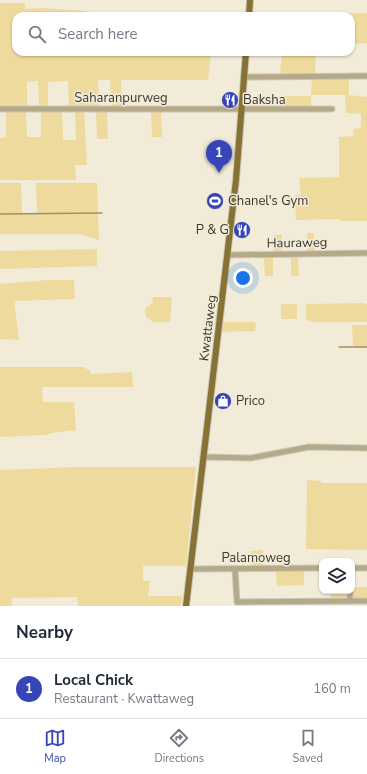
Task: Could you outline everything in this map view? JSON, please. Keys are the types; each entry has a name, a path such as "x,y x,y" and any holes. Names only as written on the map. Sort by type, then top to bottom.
{"main road":[{"path":"249,12 250,0"},
{"name":"Kwattaweg","path":"186,606 228,255 246,56"}],"street":[{"path":"244,77 367,76"},
{"name":"Saharanpurweg","path":"0,109 332,109"},
{"name":"Hauraweg","path":"228,255 367,253"},
{"path":"203,457 251,458 309,446 367,448"},
{"name":"Palamoweg","path":"190,569 319,568"},
{"path":"355,568 367,568"},
{"path":"235,569 237,602 367,601"},
{"path":"350,594 350,602"}],"shaded area":[{"path":"0,3 25,3 25,9 41,8 86,11 12,12 12,56 211,56 208,80 121,80 122,107 112,107 110,80 98,80 99,107 69,107 68,81 48,82 48,106 39,106 38,81 27,82 27,107 0,107"},
{"path":"355,13 367,13 367,43 355,44"},
{"path":"282,56 316,56 315,74 280,74"},
{"path":"312,78 349,78 349,95 367,97 367,221 340,221 340,219 296,220 295,195 301,195 299,178 339,177 339,137 353,136 354,129 361,128 361,114 346,113 345,95 311,95"},
{"path":"275,96 311,96 311,108 275,107"},
{"path":"6,110 26,110 27,137 41,137 41,111 62,111 63,140 76,140 75,111 84,111 87,165 75,165 76,180 0,180 0,138 6,137"},
{"path":"96,111 107,111 108,139 97,139"},
{"path":"151,111 161,111 162,137 152,137"},
{"path":"0,183 21,183 22,214 37,213 36,183 97,183 99,240 80,234 0,234"},
{"path":"307,233 314,233 315,252 307,253"},
{"path":"274,235 282,235 282,252 274,252"},
{"path":"97,249 97,266 0,269 0,251"},
{"path":"298,257 299,276 291,276 291,258"},
{"path":"264,258 273,258 273,276 265,276"},
{"path":"47,280 74,280 75,299 14,301 19,340 0,339 0,284"},
{"path":"152,297 172,297 170,322 154,322 146,317 145,308 153,303"},
{"path":"281,304 297,304 297,319 281,319"},
{"path":"306,304 367,304 367,322 316,322 306,320"},
{"path":"221,322 256,322 255,331 220,332"},
{"path":"352,325 367,325 367,347 353,347"},
{"path":"0,367 83,367 89,370 91,374 132,372 133,387 42,387 43,402 74,402 76,430 46,435 0,437"},
{"path":"78,467 196,467 186,566 143,566 143,581 150,581 148,596 182,596 181,606 78,606 77,597 12,598 12,606 0,606 0,470"},
{"path":"307,480 321,481 321,483 367,483 367,550 306,549"},
{"path":"263,550 263,567 251,568 250,551"},
{"path":"276,571 304,571 304,585 277,586"},
{"path":"355,587 367,587 367,600 354,600 352,598 352,594 355,594"},
{"path":"331,594 349,594 348,598 331,600"}],"waterway":[{"path":"0,214 102,213"},
{"path":"339,347 367,347"}],"place":[{"name":"Baksha","path":"230,100"},
{"name":"Local Chick","path":"219,173"},
{"name":"Chanel's Gym","path":"215,201"},
{"name":"P & G","path":"242,230"},
{"name":"Prico","path":"223,401"}]}
